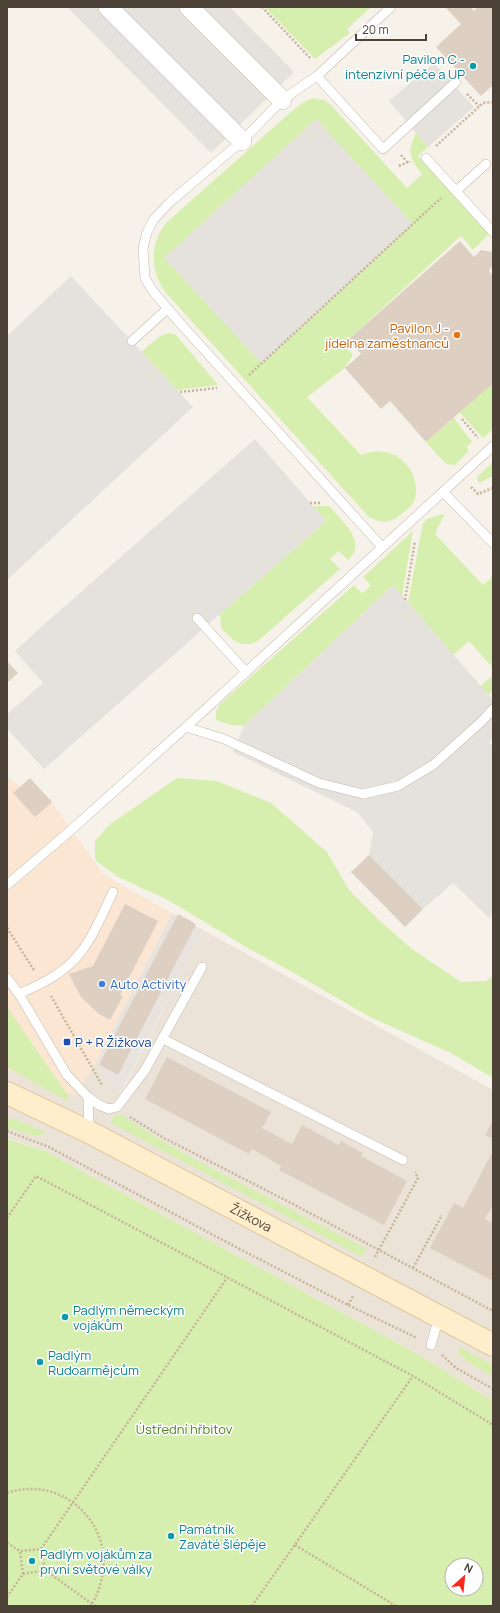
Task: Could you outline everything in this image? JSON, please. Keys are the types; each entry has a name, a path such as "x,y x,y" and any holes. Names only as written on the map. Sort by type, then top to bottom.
{"main road":[{"name":"Žižkova","path":"7,1093 89,1132 493,1345"}],"street":[{"path":"108,7 242,141"},
{"path":"189,7 282,100"}],"lane":[{"path":"382,547 167,309 152,290 145,278 143,248 147,232 154,219 170,202 242,141 282,100 317,76 391,7"},
{"path":"317,76 384,149 456,82"},
{"path":"426,158 493,232"},
{"path":"456,191 486,164"},
{"path":"132,341 167,309"},
{"path":"7,885 186,727 491,448"},
{"path":"443,492 493,543"},
{"path":"197,618 246,672"},
{"path":"186,727 224,739 319,782 363,794 398,786 433,765 482,721 493,709"},
{"path":"19,994 43,984 71,963 81,953 113,892"},
{"path":"7,978 19,994 68,1075 88,1097 99,1105 109,1109 117,1107 145,1070 202,967"},
{"path":"163,1039 403,1160"},
{"path":"88,1097 89,1132"},
{"path":"431,1345 439,1317"}],"path":[{"path":"426,158 428,153 484,103 493,102"},
{"path":"408,163 413,168"},
{"path":"180,392 237,386 441,198 436,193"},
{"path":"462,419 491,448"},
{"path":"461,476 478,494 493,488"},
{"path":"405,600 420,513"},
{"path":"7,928 60,1010 94,1074 117,1107 139,1123 164,1138 293,1204 493,1311"},
{"path":"7,1131 49,1147 287,1273 431,1345 456,1368 493,1389"},
{"path":"379,1250 418,1178 412,1167 403,1160"},
{"path":"7,1218 36,1176 413,1376 493,1425"},
{"path":"413,1268 442,1215"},
{"path":"7,1542 20,1551 40,1548 227,1278"},
{"path":"252,1606 413,1376"},
{"path":"7,1493 30,1488 53,1492 73,1502 90,1518 100,1538 105,1560 102,1583 91,1605"},
{"path":"295,1545 396,1606"},
{"path":"40,1548 45,1570 91,1605 95,1606"},
{"path":"7,1597 23,1574 20,1551"},
{"path":"23,1574 45,1570"}],"shaded area":[{"path":"67,7 230,7 294,72 211,153"},
{"path":"434,63 474,107 428,147 389,101"},
{"path":"316,119 413,224 262,364 164,258"},
{"path":"71,276 193,407 7,580 7,336"},
{"path":"255,439 326,521 44,769 7,729 7,714 43,683 15,651"},
{"path":"393,585 493,700 493,736 489,742 493,746 493,914 489,918 453,883 423,909 369,855 373,832 357,812 233,752 244,726"},
{"path":"7,776 20,787 30,778 53,804 104,875 172,913 97,1061 75,1096 7,1069"},
{"path":"172,913 203,930 119,1096 97,1061"},
{"path":"203,930 493,1090 493,1401 416,1353 45,1151 7,1138 7,1069 75,1095 97,1061 120,1096"}],"green space":[{"path":"265,7 371,7 347,29 350,33 315,59"},
{"path":"313,98 324,100 330,104 407,188 422,174 414,164 411,155 411,145 416,133 428,147 418,156 489,234 473,250 461,236 349,339 342,343 353,355 345,368 307,397 361,455 376,451 393,454 400,458 410,470 416,485 414,501 395,519 384,522 368,516 166,293 157,276 155,267 154,258 157,239 167,222 291,112 302,103"},
{"path":"169,333 176,335 218,385 177,390 141,352 160,336"},
{"path":"493,382 493,429 483,438 459,412"},
{"path":"454,418 472,442 466,447 469,451 455,465 446,464 426,442"},
{"path":"493,462 493,476 479,483 477,478 478,476"},
{"path":"313,506 329,506 343,521 352,533 355,546 354,553 348,560 339,551 330,559 340,569 258,641 250,644 241,644 233,640 221,628 220,614 326,521"},
{"path":"443,514 444,515 435,534 483,585 491,578 493,572 493,668 469,641 453,655 408,602 423,523 427,519"},
{"path":"413,531 402,596 393,585 244,726 230,725 216,720 216,712 219,705 354,585 362,593 371,586 363,577"},
{"path":"493,673 493,690 489,695 480,686 491,677"},
{"path":"177,778 217,781 271,803 327,852 349,890 379,920 412,949 461,982 486,981 493,976 493,1078 451,1053 370,1017 246,947 168,900 118,877 95,860 95,841 109,825"},
{"path":"7,1007 69,1097 67,1101 7,1067"},
{"path":"114,1115 123,1116 196,1160 367,1249 362,1257 111,1123"},
{"path":"7,1118 17,1120 47,1133 32,1135 16,1131 7,1127"},
{"name":"Ústřední hřbitov","path":"7,1139 45,1151 416,1353 493,1401 493,1606 7,1606"},
{"path":"460,1347 493,1365 493,1377 468,1362 458,1353"}],"building":[{"name":"Pavilon C - intenzivní péče a UP","path":"445,7 471,7 474,11 478,7 493,7 493,85 481,96 436,47 461,24"},
{"path":"460,241 474,257 481,250 493,252 493,264 489,271 493,276 493,383 426,442 390,401 381,409 345,368 361,354 349,339"},
{"path":"7,661 18,673 7,683"},
{"path":"30,778 52,802 35,817 13,793"},
{"path":"369,855 423,909 405,927 351,872"},
{"path":"125,904 158,921 120,995 123,996 110,1020 99,1014 81,997 69,974 93,966"},
{"path":"178,914 196,924 118,1075 99,1065"},
{"path":"167,1057 271,1112 262,1128 292,1144 302,1125 339,1145 341,1141 363,1153 361,1156 407,1181 384,1225 279,1170 281,1166 252,1149 249,1154 145,1099"},
{"path":"493,1120 493,1139 485,1135"},
{"path":"493,1151 493,1205 485,1219 493,1223 493,1281 430,1248 454,1203 463,1208"}],"place":[{"name":"Pavilon C - intenzivní péče a UP","path":"473,66"},
{"name":"Pavilon J - jídelna zaměstnanců","path":"457,335"},
{"name":"Auto Activity","path":"102,984"},
{"name":"P + R Žižkova","path":"67,1042"},
{"name":"Padlým německým vojákům","path":"65,1317"},
{"name":"Padlým Rudoarmějcům","path":"40,1362"},
{"name":"Památník Zaváté šlépěje","path":"171,1536"},
{"name":"Padlým vojákům za první světové války","path":"32,1561"}]}
